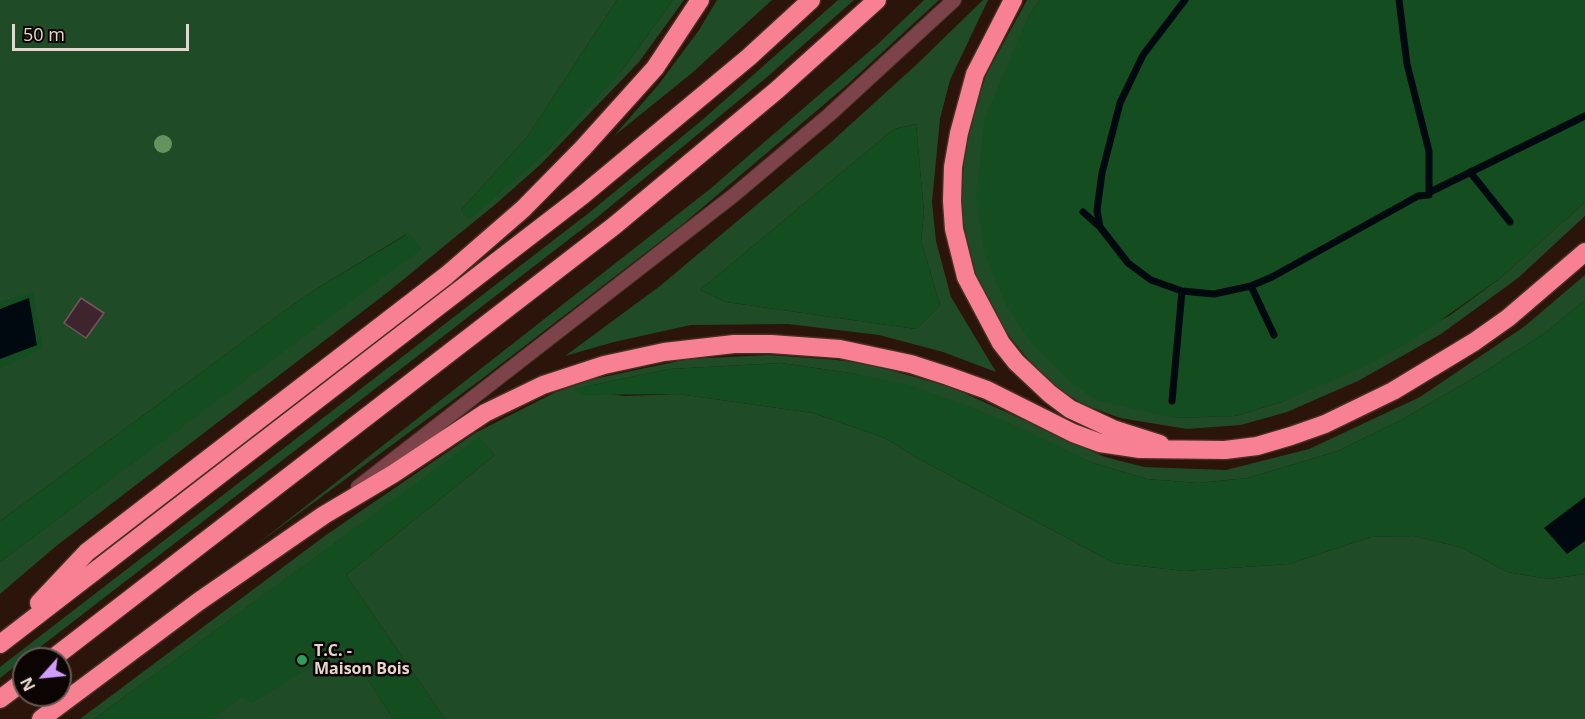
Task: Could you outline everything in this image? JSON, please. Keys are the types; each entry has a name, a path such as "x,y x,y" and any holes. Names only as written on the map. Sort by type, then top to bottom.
{"highway":[{"path":"0,643 87,552 447,275 523,209 583,148 655,68 700,0"},
{"path":"0,643 583,195 749,57 811,0"},
{"path":"68,647 614,226 777,90 877,0"},
{"path":"1014,0 975,74 958,133 952,201 954,229 966,278 1001,343 1016,362 1050,394 1070,409 1113,429 1179,450"},
{"path":"41,719 198,602 324,515 393,474 484,413 543,385 624,360 734,344 840,349 894,360 987,390 1073,433 1101,443 1140,449 1225,450 1257,446 1291,436 1361,408 1474,342 1508,318 1585,252"}],"lane":[{"path":"324,515 734,195 829,115 954,0"}],"green space":[{"path":"0,0 617,0 527,137 461,210 470,218 549,149 622,70 673,0 684,0 639,62 540,165 497,203 388,292 55,547 0,594 0,562 201,412 408,233 305,296 0,521"},
{"path":"617,0 673,0 622,70 586,110 549,149 470,219 461,210 527,137"},
{"path":"717,0 772,0 692,73 614,136 659,84 699,30"},
{"path":"838,0 854,0 766,78 594,220 40,647 26,647 590,212 701,121"},
{"path":"924,0 939,0 847,85 683,224 483,378 256,545 710,189 879,43"},
{"path":"983,0 988,0 950,80 940,119 932,202 936,241 951,297 996,372 943,352 879,335 788,324 691,325 614,342 565,356 660,286 829,144","holes":["916,124 924,212 921,241 940,305 916,329 726,302 700,290 894,129"]},
{"path":"1027,0 1040,0 1028,17 1173,418 1235,416 1282,402 1449,316 1503,276 1585,202 1585,216 1518,278 1441,334 1358,381 1287,412 1241,425 1187,429 1120,418 1085,405 1061,391 1032,364 993,313 978,281 967,246 962,213 962,179 967,137 986,75"},
{"path":"1040,0 1585,0 1585,202 1503,276 1420,335 1372,363 1282,402 1235,416 1173,418 1096,400 1067,379 1032,344 1006,305 985,254 976,197 985,118 1028,17"},
{"path":"916,124 924,212 921,241 940,305 916,329 726,302 700,290 894,129"},
{"path":"409,233 422,249 0,562 0,521 305,296"},
{"path":"1585,275 1585,300 1545,333 1484,372 1403,419 1338,451 1248,478 1198,483 1147,479 1093,463 1048,443 857,374 782,363 669,369 574,389 624,396 678,394 813,413 885,438 917,458 1114,563 1184,571 1289,564 1371,537 1414,536 1463,548 1507,572 1549,579 1585,574 1585,719 445,719 346,575 495,455 479,438 94,719 80,719 326,535 475,433 556,392 594,379 688,359 769,355 868,364 951,387 1105,457 1144,467 1226,470 1309,449 1420,397 1525,326"},
{"path":"33,292 43,348 0,369 0,359 37,344 29,298 0,309 0,302"},
{"path":"1585,300 1585,574 1549,579 1507,572 1463,548 1414,536 1371,537 1289,564 1184,571 1114,563 917,458 885,438 813,413 678,394 583,395 573,389 669,369 781,363 857,374 909,385 952,400 1003,420 1093,463 1147,479 1198,483 1248,478 1338,451 1403,419 1484,372 1545,333"},
{"path":"479,437 495,455 346,575 445,719 393,719 346,646 252,703 241,697 213,719 94,719"},
{"name":"T.C. - Maison Bois","path":"317,600 393,719 178,719"},
{"path":"12,658 12,669 0,678 0,667"}],"shaded area":[{"path":"29,298 37,345 0,359 0,309"},
{"path":"1585,497 1585,541 1567,554 1544,528"}],"building":[{"path":"81,298 104,313 86,338 64,323"}],"waterway":[{"path":"1100,227 1097,210 1102,173 1120,103 1143,55 1185,0"},
{"path":"1083,212 1100,227 1128,263 1151,280 1182,291 1214,294 1251,286 1272,277 1418,196 1429,195 1429,151 1407,64 1399,0"},
{"path":"1430,192 1585,116"},
{"path":"1470,172 1510,222"},
{"path":"1251,286 1274,335"},
{"path":"1172,401 1182,291"}],"place":[{"name":"T.C. - Maison Bois","path":"302,660"}]}
